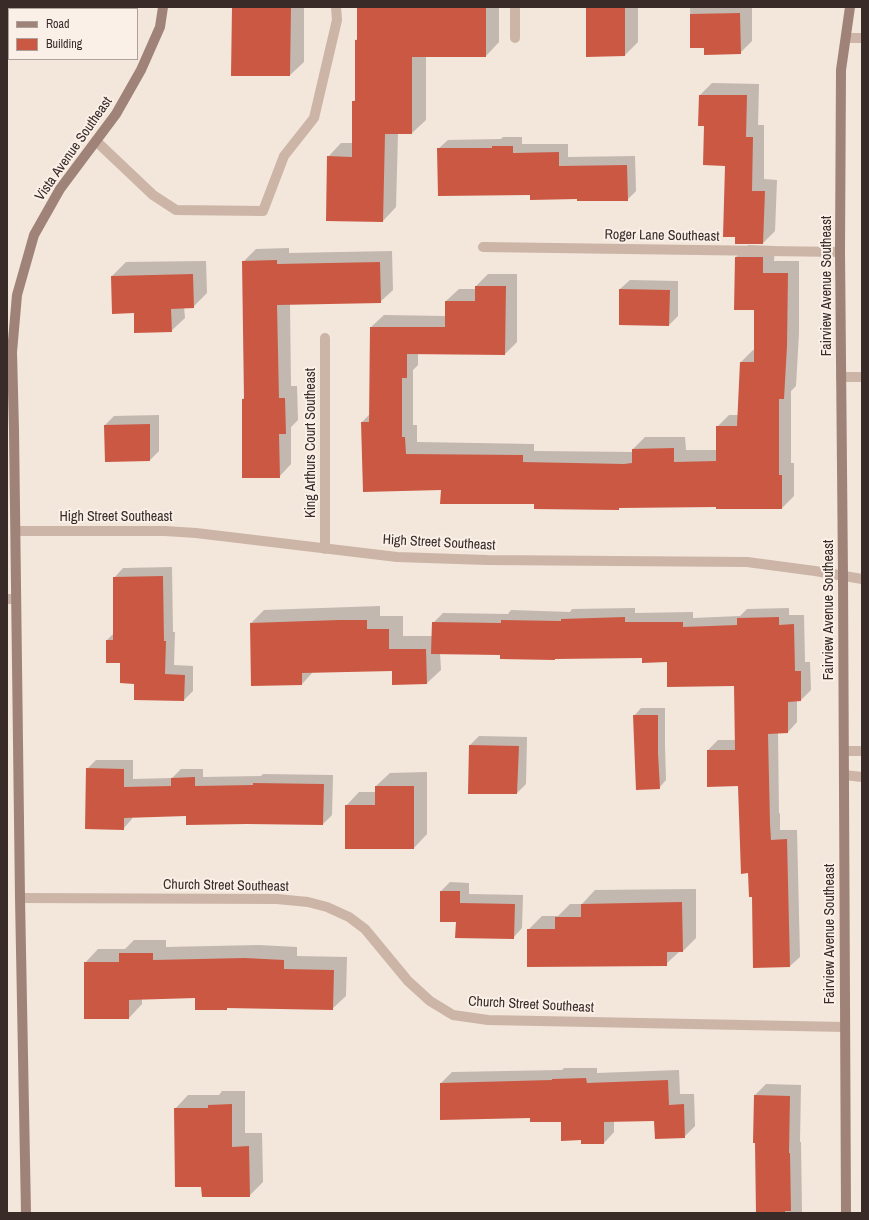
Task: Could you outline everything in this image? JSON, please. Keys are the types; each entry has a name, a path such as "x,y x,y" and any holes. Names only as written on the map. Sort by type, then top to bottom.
{"main road":[{"name":"Vista Avenue Southeast","path":"26,1213 12,599 16,531 11,430 12,352 17,295 34,236 60,189 116,114 141,70 160,27 164,7"},
{"name":"Fairview Avenue Southeast","path":"846,1213 840,252 841,70 850,7"}],"street":[{"path":"96,141 152,195 176,210 263,211 284,156 314,118 337,20 336,7"},
{"path":"515,7 515,38"},
{"path":"846,38 862,38"},
{"name":"Roger Lane Southeast","path":"483,247 840,252"},
{"name":"King Arthurs Court Southeast","path":"325,338 325,549"},
{"path":"841,377 862,377"},
{"name":"High Street Southeast","path":"16,531 165,531 237,537 397,557 487,560 747,562 862,579"},
{"path":"844,751 862,751"},
{"path":"844,775 862,777"},
{"name":"Church Street Southeast","path":"20,898 277,899 308,902 328,907 349,917 365,929 408,981 430,1001 453,1015 488,1020 844,1028"}],"building":[{"path":"232,7 291,7 290,76 231,76"},
{"path":"357,7 486,7 486,57 412,57 412,134 385,134 383,222 326,221 327,156 352,157 352,101 355,101 355,40 357,40"},
{"path":"586,7 625,7 625,56 586,57"},
{"path":"740,13 741,54 704,55 704,48 690,48 690,14"},
{"path":"699,95 747,95 746,137 753,137 752,191 765,191 763,244 735,244 735,237 723,237 725,166 703,165 704,126 698,126"},
{"path":"492,146 513,146 513,153 559,152 559,166 627,165 628,201 577,201 577,199 530,200 530,195 438,196 437,148 492,148"},
{"path":"735,257 763,257 763,273 788,273 787,346 784,399 779,399 779,475 782,475 782,509 716,509 716,507 619,508 619,510 534,509 534,504 440,504 441,490 363,492 361,422 369,422 370,327 445,327 445,301 475,301 475,286 506,286 505,355 407,354 407,378 402,378 402,437 405,437 406,454 523,455 523,462 624,464 632,463 632,449 674,448 674,462 716,461 716,426 737,426 740,362 754,362 754,310 734,310"},
{"path":"277,260 277,264 380,262 381,303 277,305 279,398 285,398 286,434 279,434 280,478 242,478 242,399 244,399 242,261"},
{"path":"193,274 194,308 171,309 172,332 134,333 134,313 112,314 111,276"},
{"path":"619,289 670,290 669,326 619,325"},
{"path":"150,424 150,461 105,462 104,425"},
{"path":"163,576 164,641 166,641 165,674 185,675 184,701 134,700 134,684 120,683 120,663 106,663 106,640 113,640 113,577"},
{"path":"625,617 625,622 683,622 683,627 737,625 737,618 779,617 779,625 794,624 795,671 801,671 801,701 788,702 788,733 768,734 771,840 787,839 790,967 753,968 752,897 749,897 748,873 741,874 738,786 707,787 707,750 735,750 734,686 667,687 667,662 642,663 642,658 555,660 500,659 500,655 431,654 432,622 501,623 501,620 561,621 561,619"},
{"path":"367,620 367,629 389,629 389,649 426,649 427,684 392,685 392,671 302,673 302,685 251,686 250,623"},
{"path":"633,715 658,715 660,789 636,790"},
{"path":"469,745 519,746 517,794 468,794"},
{"path":"86,768 124,769 124,787 171,786 171,778 195,777 195,786 253,785 253,783 324,784 323,825 186,825 186,816 124,818 124,830 85,829"},
{"path":"375,786 414,786 414,849 345,849 345,805 375,805"},
{"path":"440,891 460,891 460,903 515,904 514,939 455,938 456,922 440,922"},
{"path":"682,902 683,952 667,952 667,966 527,967 527,929 555,929 555,917 581,917 581,904"},
{"path":"119,953 153,953 153,960 245,958 284,960 284,969 334,970 333,1010 227,1008 227,1010 195,1010 195,998 129,1000 129,1019 84,1019 84,962 119,962"},
{"path":"586,1078 587,1083 668,1080 669,1105 684,1104 685,1138 655,1139 654,1121 604,1122 604,1144 581,1144 581,1140 561,1141 561,1122 530,1122 530,1118 440,1120 440,1083"},
{"path":"754,1095 790,1096 789,1153 791,1211 785,1211 785,1213 756,1213 755,1143 753,1143"},
{"path":"232,1104 232,1147 249,1146 250,1197 202,1197 201,1187 175,1187 174,1108 208,1108 208,1105"}]}
